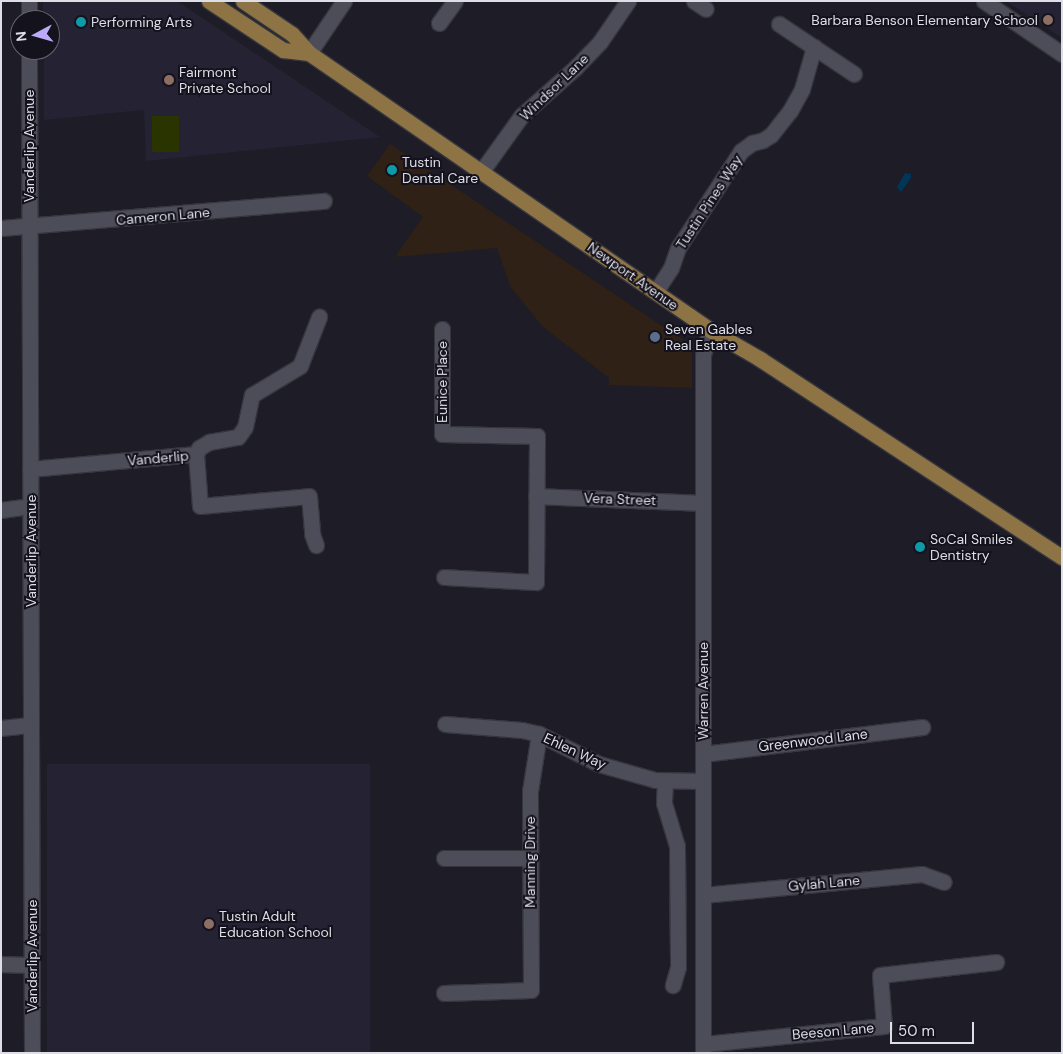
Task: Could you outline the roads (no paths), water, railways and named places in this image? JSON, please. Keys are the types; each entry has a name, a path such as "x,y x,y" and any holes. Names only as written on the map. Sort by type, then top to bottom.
{"main road":[{"name":"Newport Avenue","path":"208,1 282,50 309,53"},
{"name":"Newport Avenue","path":"243,1 292,34 309,53 710,330 760,359 1062,557"}],"street":[{"path":"309,53 344,1"},
{"path":"440,23 455,1"},
{"name":"Windsor Lane","path":"481,172 522,116 575,68 600,42 628,1"},
{"path":"984,1 1062,54"},
{"path":"779,24 854,74"},
{"name":"Tustin Pines Way","path":"656,291 671,268 678,248 741,151 752,143 763,140 771,135 790,111 802,89 814,47"},
{"name":"Vanderlip Avenue","path":"29,60 32,1053"},
{"name":"Cameron Lane","path":"1,228 30,228 324,201"},
{"path":"196,454 199,448 209,442 238,437 245,427 252,395 300,366 319,317"},
{"name":"Eunice Place","path":"442,330 442,434 537,436 536,496"},
{"name":"Warren Avenue","path":"704,1048 703,355 710,330"},
{"name":"Vanderlip","path":"30,469 196,454 200,506 309,496 312,534 316,545"},
{"path":"444,577 536,582 536,496"},
{"name":"Vera Street","path":"536,496 703,503"},
{"path":"1,510 30,506"},
{"name":"Ehlen Way","path":"445,724 522,730 539,734 599,764 665,782 703,781"},
{"path":"1,728 31,725"},
{"name":"Greenwood Lane","path":"703,754 922,727"},
{"name":"Manning Drive","path":"444,993 531,990 530,791 539,734"},
{"path":"665,782 664,803 677,846 678,967 674,985"},
{"path":"444,858 530,858"},
{"name":"Gylah Lane","path":"704,895 922,874 944,882"},
{"name":"Beeson Lane","path":"704,1048 884,1026 880,975 996,962"},
{"path":"1,964 32,964"}],"water":[{"path":"905,173 911,174 911,178 901,192 897,187"}],"place":[{"name":"Barbara Benson Elementary School","path":"1048,20"},
{"name":"Performing Arts","path":"81,22"},
{"name":"Fairmont Private School","path":"169,80"},
{"name":"Tustin Dental Care","path":"392,170"},
{"name":"Seven Gables Real Estate","path":"655,337"},
{"name":"SoCal Smiles Dentistry","path":"920,547"},
{"name":"Tustin Adult Education School","path":"209,924"}]}
